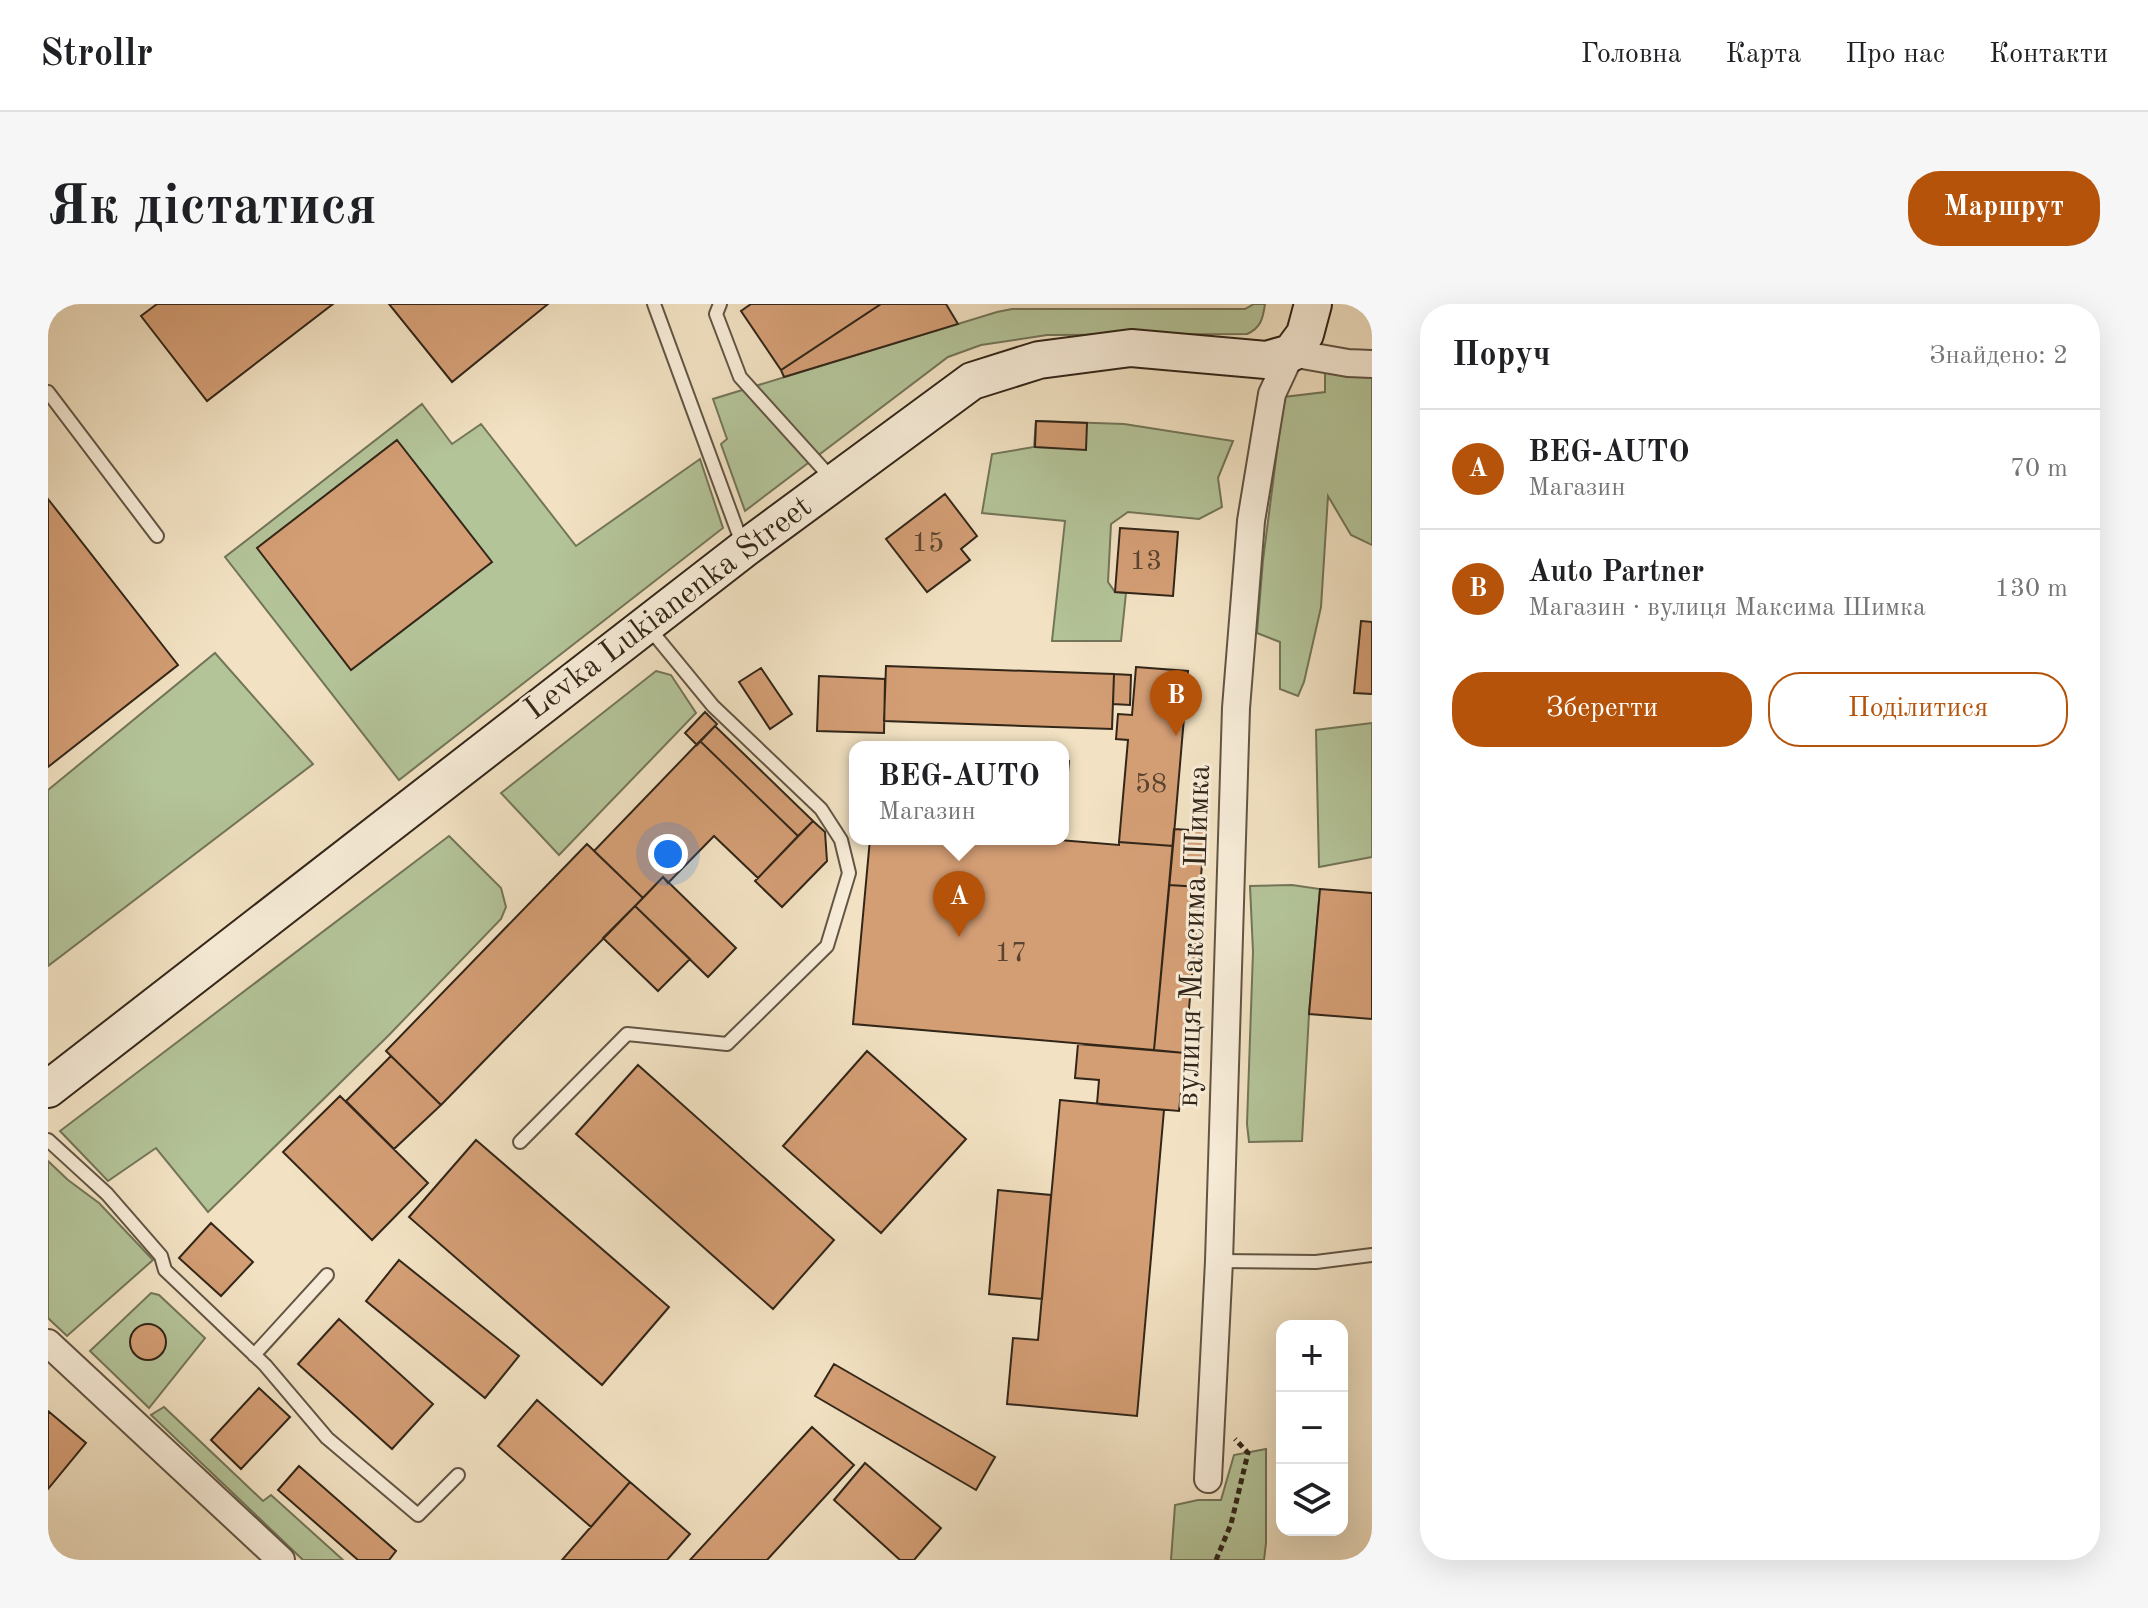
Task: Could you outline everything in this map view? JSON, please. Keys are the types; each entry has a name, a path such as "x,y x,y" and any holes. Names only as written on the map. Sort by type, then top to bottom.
{"main road":[{"path":"1291,353 1305,334 1313,304"},
{"name":"Levka Lukianenka Street","path":"48,1089 744,549 972,381 1039,360 1131,348 1266,360 1291,353"}],"street":[{"name":"Levka Lukianenka Street","path":"1291,353 1372,364"},
{"name":"вулиця Максима Шимка","path":"1208,1479 1219,1261 1238,676 1251,521 1272,394 1291,353"},
{"path":"48,1343 281,1560"}],"lane":[{"path":"654,304 744,549"},
{"path":"720,304 716,314 738,374 836,482"},
{"path":"48,392 157,536"},
{"path":"520,1142 627,1034 727,1044 827,946 849,873 841,840 821,809 713,706 646,625"},
{"path":"48,1140 107,1194 161,1256 165,1270 254,1355 327,1438 418,1515 458,1475"},
{"path":"1219,1261 1316,1262 1372,1255"},
{"path":"254,1355 327,1275"}],"green space":[{"path":"1254,304 1265,304 1263,314 1258,326 1247,334 1047,335 981,345 948,357 745,511 721,444 727,439 713,399 997,312 1012,309 1245,309"},
{"path":"1325,369 1372,374 1372,545 1351,535 1328,496 1321,607 1298,696 1280,689 1280,642 1257,633 1263,560 1284,397 1325,392"},
{"path":"422,404 452,444 481,424 576,546 700,459 723,528 399,780 225,557"},
{"path":"1036,421 1124,424 1233,441 1218,478 1222,507 1199,519 1128,512 1111,524 1108,582 1115,592 1126,593 1121,641 1052,641 1065,521 982,513 992,454 1034,447"},
{"path":"215,653 313,764 48,966 48,790"},
{"path":"656,671 671,675 696,713 559,855 501,793"},
{"path":"1372,723 1372,857 1319,867 1316,730"},
{"path":"449,836 501,888 506,907 501,919 388,1036 208,1212 156,1148 108,1181 60,1131"},
{"path":"1292,885 1320,889 1302,1141 1249,1142 1253,952 1250,886"},
{"path":"48,1161 99,1203 153,1260 67,1336 48,1318"},
{"path":"151,1293 159,1295 205,1338 149,1408 90,1351"},
{"path":"164,1407 263,1501 271,1495 343,1560 303,1560 151,1415"},
{"path":"1266,1449 1264,1560 1171,1560 1175,1505 1198,1500 1221,1500 1234,1455"}],"building":[{"path":"157,304 333,304 207,401 141,316"},
{"path":"389,304 548,304 452,382"},
{"path":"751,304 881,304 781,370 741,311"},
{"path":"881,304 946,304 958,324 784,377 781,370"},
{"path":"1036,421 1087,423 1086,450 1035,447"},
{"path":"397,440 492,562 351,670 257,548"},
{"path":"945,494 977,536 961,549 970,560 927,592 886,539"},
{"path":"48,499 178,665 48,767"},
{"path":"1120,528 1178,532 1173,596 1115,592"},
{"path":"1361,621 1372,622 1372,694 1354,693"},
{"path":"886,666 1114,674 1112,729 884,721"},
{"path":"1136,667 1188,671 1173,846 1119,842 1128,740 1116,739 1118,714 1132,715"},
{"path":"761,668 792,714 770,729 739,682"},
{"path":"1114,674 1131,675 1130,705 1113,704"},
{"path":"819,676 885,679 884,733 817,731"},
{"path":"705,712 717,724 697,745 685,733"},
{"path":"715,726 813,821 798,836 700,741"},
{"path":"700,741 798,836 758,878 714,836 668,883 663,877 643,898 594,851"},
{"path":"813,821 825,832 827,861 782,907 755,881"},
{"path":"1174,829 1205,831 1200,887 1169,885"},
{"path":"1069,841 1173,846 1154,1050 853,1024 869,845 1069,845"},
{"path":"587,844 643,898 441,1105 386,1051"},
{"path":"663,877 736,948 708,977 635,906"},
{"path":"1169,885 1200,887 1185,1053 1154,1050"},
{"path":"1320,889 1372,893 1372,1019 1309,1014"},
{"path":"635,906 690,959 658,991 603,938"},
{"path":"1078,1044 1185,1053 1179,1111 1097,1104 1099,1080 1075,1078"},
{"path":"867,1051 966,1139 881,1233 783,1146"},
{"path":"391,1056 441,1105 394,1149 346,1101"},
{"path":"638,1065 834,1240 773,1309 576,1134"},
{"path":"340,1096 428,1183 372,1240 283,1152"},
{"path":"1060,1100 1164,1110 1137,1416 1007,1404 1013,1338 1038,1340"},
{"path":"476,1140 669,1307 602,1385 409,1217"},
{"path":"998,1190 1051,1195 1042,1299 989,1294"},
{"path":"211,1223 253,1262 221,1296 179,1258"},
{"path":"399,1260 519,1356 485,1398 366,1301"},
{"path":"339,1319 433,1404 392,1449 298,1364"},
{"path":"148,1324 161,1329 166,1342 161,1355 148,1360 135,1355 130,1342 135,1329"},
{"path":"834,1364 995,1457 976,1490 815,1396"},
{"path":"259,1388 290,1417 241,1469 211,1440"},
{"path":"537,1400 630,1482 591,1527 498,1446"},
{"path":"48,1411 86,1443 48,1489"},
{"path":"812,1427 854,1465 767,1560 690,1560"},
{"path":"865,1463 941,1528 914,1560 900,1560 834,1500"},
{"path":"299,1466 396,1551 389,1560 358,1560 278,1490"},
{"path":"630,1482 690,1534 667,1560 562,1560"}],"place":[{"name":"Auto Partner","path":"1176,736"},
{"name":"BEG-AUTO","path":"959,937"}]}
